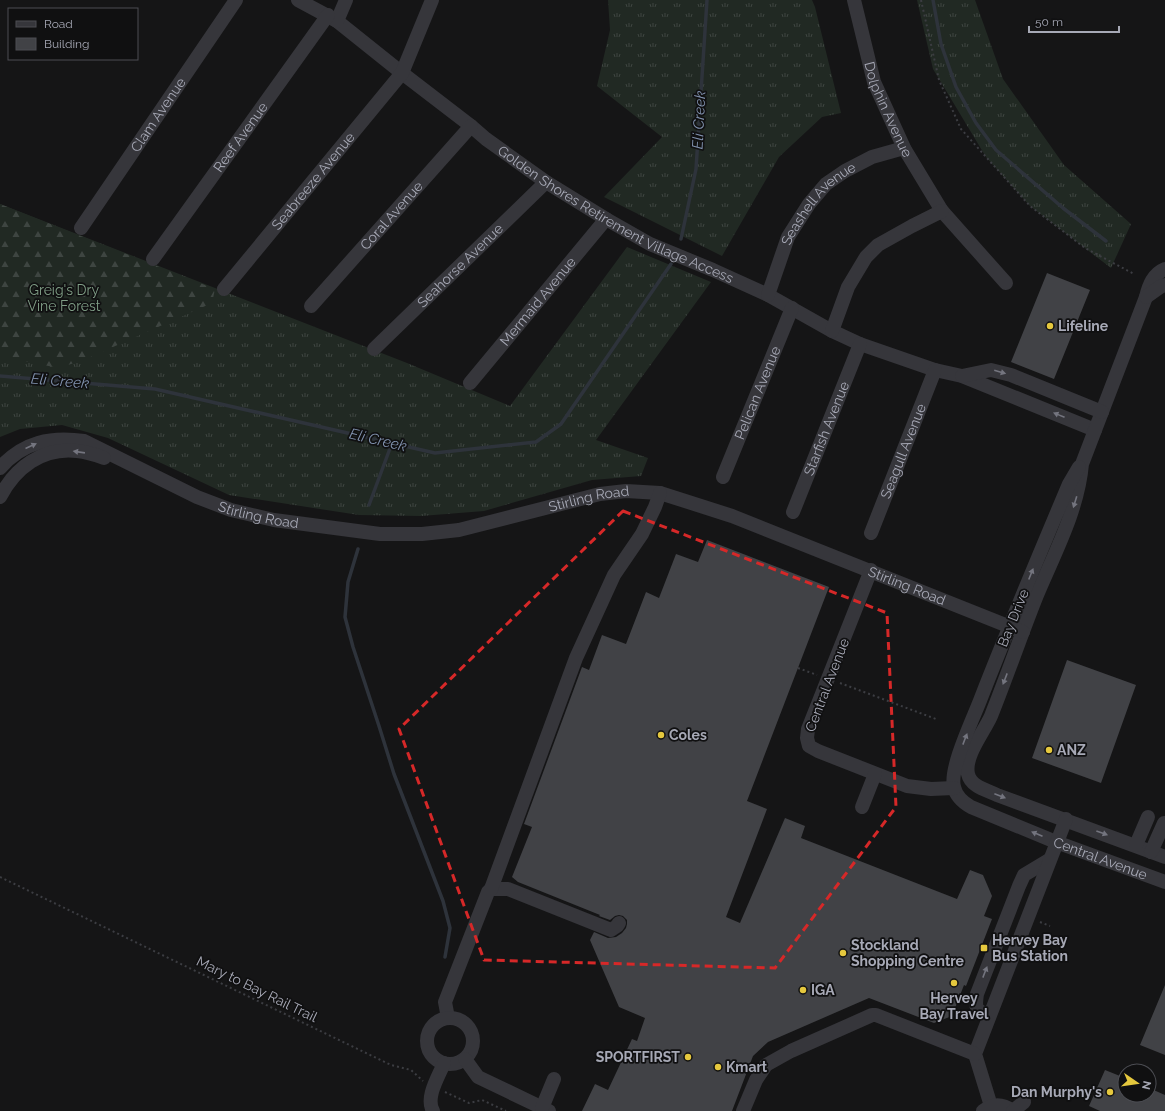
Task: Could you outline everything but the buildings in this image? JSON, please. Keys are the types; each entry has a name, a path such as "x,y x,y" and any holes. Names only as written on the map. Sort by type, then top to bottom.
{"street":[{"name":"Clam Avenue","path":"81,228 236,0"},
{"name":"Golden Shores Retirement Village Access","path":"298,0 333,18 486,139 546,182 650,244 768,295 832,331 860,344 935,370 962,376 1095,430"},
{"name":"Reef Avenue","path":"153,259 346,0"},
{"name":"Seabreeze Avenue","path":"224,289 402,73 432,0"},
{"name":"Dolphin Avenue","path":"854,0 874,82 904,148 942,210 1006,283"},
{"name":"Coral Avenue","path":"311,306 471,126"},
{"name":"Seashell Avenue","path":"768,295 788,237 809,204 826,184 845,171 872,157 904,148"},
{"name":"Seahorse Avenue","path":"374,349 546,182"},
{"path":"832,331 848,287 866,257 878,245 942,210"},
{"name":"Mermaid Avenue","path":"470,383 606,219"},
{"name":"Bay Drive","path":"968,775 970,757 990,718 1071,513 1080,480 1082,464 1146,297 1149,285 1158,272 1165,269"},
{"path":"1146,297 1165,285"},
{"name":"Pelican Avenue","path":"723,477 792,308"},
{"name":"Starfish Avenue","path":"793,512 860,344"},
{"name":"Seagull Avenue","path":"871,533 935,370"},
{"name":"Golden Shores Retirement Village Access","path":"962,376 991,370 1011,375 1102,412"},
{"name":"Stirling Road","path":"0,468 20,451 34,444 50,439 67,438 84,441 197,497 231,510 274,520 380,534 422,534 458,530 600,494 626,491 660,493 732,516 871,570 1023,632"},
{"name":"Stirling Road","path":"0,498 6,485 14,474 24,466 36,458 61,451 77,451 93,454 143,470"},
{"name":"Bay Drive","path":"954,782 958,757 1009,627 1069,484 1076,471 1082,464"},
{"path":"448,1018 445,1002 488,892 491,889 576,658 614,575 642,534 655,508 660,493"},
{"name":"Central Avenue","path":"871,570 808,730 808,746 907,786 920,789 954,782 963,802 971,807 1056,842 1136,870 1165,882"},
{"path":"862,807 875,774"},
{"name":"Central Avenue","path":"968,775 973,783 997,795 1066,819 1165,857"},
{"path":"1136,870 1143,848 1148,817"},
{"path":"1017,1108 998,1105 986,1108 975,1054 988,1016 1066,819"},
{"path":"1143,848 1164,823"},
{"path":"988,1016 979,1012 975,1005 977,994 1019,886 1024,875 1050,860"},
{"path":"491,889 508,889 611,930 617,926 619,922"},
{"path":"743,1111 756,1080 766,1065 791,1051 872,1015 876,1015 975,1054"},
{"path":"448,1018 462,1021 468,1026 473,1039 473,1046 465,1059 452,1064 437,1060 428,1047 428,1039 434,1025 440,1020 448,1018"},
{"path":"465,1059 478,1077 546,1109 554,1079"},
{"path":"433,1111 430,1106 434,1087 444,1063"}],"path":[{"path":"921,0 939,80 961,128 1030,206 1085,248 1134,274"},
{"path":"798,668 936,719"},
{"name":"Mary to Bay Rail Trail","path":"0,877 391,1065 411,1070 420,1080 463,1101 468,1103 482,1100 506,1111"}],"highlighted area":[{"path":"623,511 887,613 896,807 775,968 484,960 399,729"}],"green space":[{"path":"608,0 812,0 841,113 822,117 779,157 722,256 604,197 662,137 597,86 610,30"},
{"path":"917,0 975,0 1003,79 1064,165 1131,224 1111,268 1030,206 986,157 933,69"},
{"path":"0,204 407,363 510,406 627,247 711,282 596,440 648,458 641,476 592,480 484,511 421,516 359,515 229,495 108,438 62,425 20,429 0,437"},
{"name":"Greig's Dry Vine Forest","path":"0,204 215,289 212,303 86,359 59,368 12,359 0,355"}],"waterway":[{"name":"Eli Creek","path":"681,239 696,169 707,0"},
{"path":"933,0 941,44 956,87 976,123 996,150 1063,208 1106,241"},
{"name":"Eli Creek","path":"0,376 155,389 435,453 536,442 561,424 671,264"},
{"path":"369,505 392,443"},
{"path":"358,549 348,582 345,617 353,647 394,774 443,901 450,928 445,957"}],"place":[{"name":"Lifeline","path":"1050,326"},
{"name":"Coles","path":"661,735"},
{"name":"ANZ","path":"1049,750"},
{"name":"Hervey Bay Bus Station","path":"984,948"},
{"name":"Stockland Shopping Centre","path":"843,953"},
{"name":"Hervey Bay Travel","path":"954,983"},
{"name":"IGA","path":"803,990"},
{"name":"SPORTFIRST","path":"688,1057"},
{"name":"Kmart","path":"718,1067"},
{"name":"Dan Murphy's","path":"1110,1092"}]}
